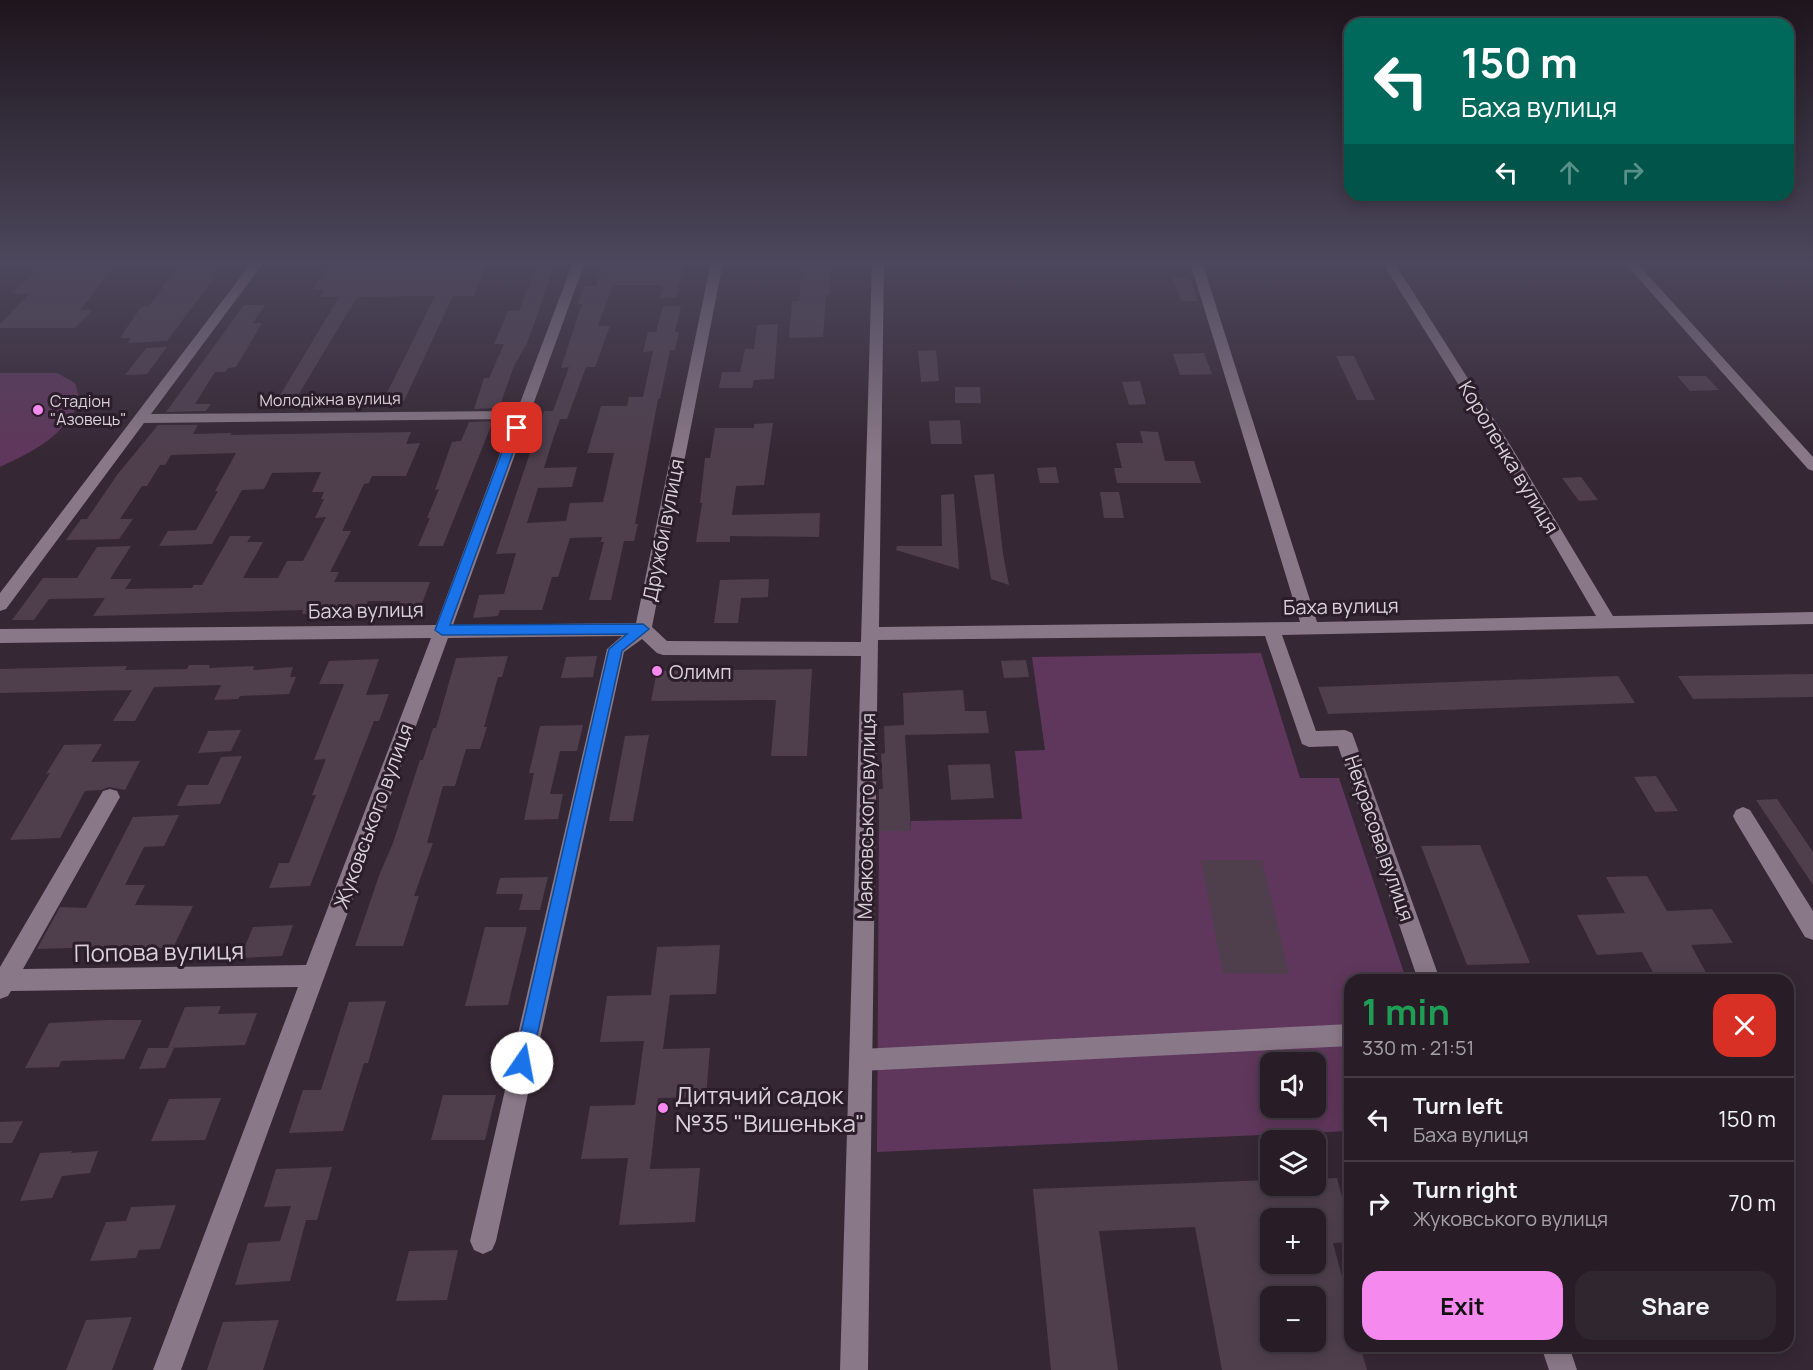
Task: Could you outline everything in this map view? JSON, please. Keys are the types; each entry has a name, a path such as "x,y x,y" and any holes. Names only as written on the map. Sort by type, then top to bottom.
{"street":[{"path":"0,605 210,326"},
{"name":"Жуковського вулиця","path":"167,1370 555,326"},
{"name":"Дружби вулиця","path":"483,1241 616,649 643,629 704,326"},
{"name":"Маяковського вулиця","path":"854,1370 877,326"},
{"path":"1216,326 1310,628"},
{"name":"Короленка вулиця","path":"1428,326 1505,448 1608,622"},
{"path":"1687,326 1813,466"},
{"name":"Молодіжна вулиця","path":"140,419 522,415"},
{"name":"Баха вулиця","path":"0,636 643,629 663,648 1271,629 1813,618"},
{"name":"Некрасова вулиця","path":"1271,629 1309,739 1346,738 1427,974"},
{"name":"Попова вулиця","path":"2,982 110,797"},
{"path":"1743,816 1813,930"},
{"name":"Попова вулиця","path":"2,982 314,976"},
{"path":"861,1060 1344,1035"},
{"path":"1557,1352 1563,1370"}],"shaded area":[{"name":"Стадіон \"Азовець\"","path":"0,373 57,373 75,383 80,400 57,433 37,448 0,467"},
{"path":"1261,653 1300,778 1339,778 1404,974 1344,974 1344,1131 1260,1130 1260,1135 877,1152 879,831 911,831 911,821 1022,819 1015,751 1045,750 1032,657"}],"building":[{"path":"0,326 77,326 75,328 0,328"},
{"path":"128,326 178,326 167,341 128,343 131,338 120,338"},
{"path":"229,326 260,326 236,367 228,368 225,372 215,372 195,404 211,404 206,411 166,412"},
{"path":"322,326 340,326 294,402 276,402"},
{"path":"420,326 439,326 404,401 383,401"},
{"path":"502,326 533,326 527,343 514,366 499,408 474,409 484,378 489,378 504,344 494,344"},
{"path":"575,326 610,326 595,367 586,367 567,419 560,419 544,468 577,467 572,487 538,488 527,523 566,521 570,503 603,502 614,453 587,453 601,406 627,406 629,397 643,397 653,351 643,352 648,332 656,332 658,326 676,326 675,332 679,332 675,350 670,350 660,399 658,399 635,524 638,524 634,541 624,541 611,600 589,600 604,542 601,542 602,537 570,538 558,577 552,577 542,610 500,610 498,616 473,618 479,595 504,594 516,553 496,554 544,411 553,411 569,367 561,368"},
{"path":"757,326 778,326 774,379 754,380 752,388 719,388 722,372 740,372 745,349 754,349"},
{"path":"790,326 824,326 823,337 789,338"},
{"path":"167,347 147,374 125,375 146,348"},
{"path":"936,350 939,381 921,382 918,351"},
{"path":"1204,353 1212,374 1180,375 1173,354"},
{"path":"1336,356 1354,356 1375,400 1357,400"},
{"path":"1677,376 1706,376 1719,390 1690,391"},
{"path":"1140,381 1146,404 1129,405 1122,382"},
{"path":"955,387 980,387 981,403 955,403"},
{"path":"960,420 962,444 931,444 929,421"},
{"path":"493,421 443,546 418,546 430,518 427,518 439,489 435,490 452,442 461,441 469,422"},
{"path":"773,423 764,485 736,486 732,515 820,513 819,537 730,536 730,542 696,542 702,503 700,503 705,458 710,458 715,428 754,428 754,424"},
{"path":"158,425 198,425 193,434 411,432 406,444 420,443 406,476 372,476 369,483 364,484 342,531 351,531 330,572 339,572 334,582 430,582 417,617 393,618 400,601 368,601 364,611 302,614 303,610 93,616 105,598 49,599 34,620 12,620 43,578 77,578 97,547 131,546 110,579 132,579 125,589 192,588 194,585 202,585 230,536 251,536 247,542 263,542 243,578 278,578 287,561 303,561 326,517 315,518 324,499 321,499 324,492 312,492 321,472 272,473 264,489 242,490 212,544 159,546 168,531 196,530 236,453 171,455 165,465 160,465 147,486 142,486 120,519 133,519 119,539 66,540 81,519 87,519 117,475"},
{"path":"1140,431 1158,432 1165,461 1194,461 1201,483 1117,483 1114,468 1122,468 1116,443 1143,443"},
{"path":"1056,467 1059,483 1040,483 1037,468"},
{"path":"994,474 1009,585 991,579 974,475"},
{"path":"1581,477 1598,500 1579,501 1562,478"},
{"path":"1100,492 1119,492 1124,518 1104,518"},
{"path":"954,494 959,569 896,550 897,546 942,546 941,495"},
{"path":"769,579 768,597 741,598 738,623 714,623 720,580"},
{"path":"508,656 502,677 498,677 480,749 466,749 455,786 443,786 427,843 433,843 414,896 419,896 403,946 355,946 380,873 393,843 420,760 423,760 433,728 436,728 456,658"},
{"path":"597,656 593,677 561,678 566,657"},
{"path":"379,659 366,695 389,694 379,721 374,721 310,886 269,888 279,863 289,863 316,795 312,795 326,759 314,760 344,684 319,684 329,661"},
{"path":"1026,660 1029,677 1004,678 1001,661"},
{"path":"189,665 210,665 209,668 254,666 253,670 293,667 290,677 296,677 289,694 240,696 238,699 214,700 221,685 154,687 135,721 113,721 132,690 0,693 0,669 127,666 125,670 187,669"},
{"path":"812,669 807,756 771,756 776,700 651,701 657,671"},
{"path":"1813,674 1813,697 1693,699 1678,676"},
{"path":"1618,676 1635,703 1328,714 1318,687"},
{"path":"963,690 965,711 986,711 989,733 905,735 911,831 879,831 879,789 883,789 881,754 885,753 884,726 904,725 903,693"},
{"path":"583,725 577,751 560,751 550,794 563,794 558,819 524,820 534,773 529,773 540,726"},
{"path":"241,730 231,751 198,753 208,731"},
{"path":"649,735 633,821 609,821 625,736"},
{"path":"102,744 91,762 140,761 125,790 109,787 85,791 60,838 10,840 64,745"},
{"path":"242,756 220,804 177,806 187,785 208,785 221,757"},
{"path":"990,764 994,798 951,800 948,765"},
{"path":"1656,776 1678,811 1655,812 1634,777"},
{"path":"1777,799 1813,852 1813,885 1756,800"},
{"path":"179,815 164,846 144,847 125,885 145,885 135,905 193,906 173,948 138,948 139,946 37,949 60,907 86,908 133,817"},
{"path":"1480,845 1530,963 1467,965 1421,846"},
{"path":"1201,860 1262,860 1289,974 1223,973"},
{"path":"1647,876 1667,911 1712,909 1733,943 1691,945 1707,974 1654,974 1642,952 1597,955 1577,915 1625,913 1606,877"},
{"path":"548,877 540,910 519,910 523,894 496,894 500,878"},
{"path":"293,925 282,956 240,958 253,927"},
{"path":"485,927 527,927 508,1005 465,1006"},
{"path":"720,945 716,994 670,995 663,1049 710,1048 706,1097 658,1098 650,1169 700,1168 695,1222 619,1225 628,1158 581,1159 590,1106 635,1105 644,1041 600,1042 607,996 651,995 657,947"},
{"path":"386,1001 368,1063 364,1063 343,1131 289,1133 303,1090 321,1090 349,1002"},
{"path":"221,1006 218,1014 257,1013 245,1045 168,1048 185,1007"},
{"path":"142,1020 124,1059 61,1061 59,1067 25,1068 49,1023"},
{"path":"148,1048 174,1048 165,1068 139,1069"},
{"path":"443,1095 496,1095 485,1140 431,1140"},
{"path":"221,1098 205,1140 151,1141 169,1099"},
{"path":"23,1121 12,1143 0,1143 0,1122"},
{"path":"72,1151 71,1153 98,1151 90,1173 62,1176 52,1198 20,1201 40,1153"},
{"path":"332,1167 317,1220 306,1220 290,1281 235,1285 248,1243 280,1241 291,1206 264,1207 276,1169"},
{"path":"1337,1178 1344,1204 1344,1242 1333,1243 1344,1284 1344,1352 1362,1352 1367,1370 1222,1370 1195,1227 1099,1231 1118,1370 1051,1370 1033,1189 1260,1180 1260,1196 1326,1196 1326,1179"},
{"path":"176,1205 160,1249 139,1250 136,1258 90,1261 106,1222 126,1221 131,1207"},
{"path":"458,1250 447,1300 396,1301 409,1251"},
{"path":"132,1317 112,1370 66,1370 86,1320"},
{"path":"279,1320 263,1370 207,1370 223,1322"}],"place":[{"name":"Стадіон \"Азовець\"","path":"38,410"},
{"name":"Олимп","path":"657,671"},
{"name":"Дитячий садок №35 \"Вишенька\"","path":"663,1108"}],"route":[{"path":"517,428 442,630 643,629 616,649 522,1063"}]}
